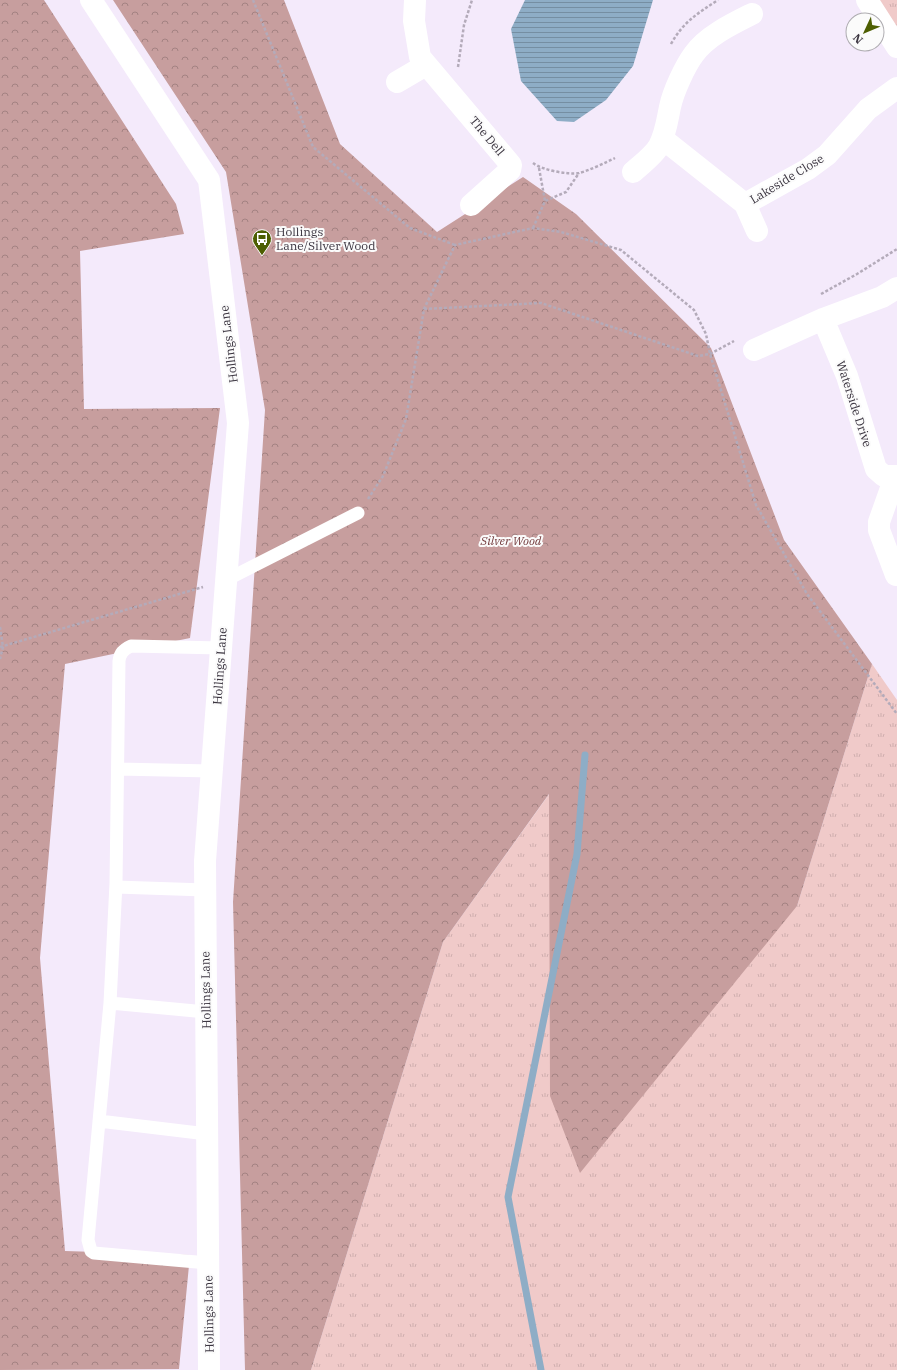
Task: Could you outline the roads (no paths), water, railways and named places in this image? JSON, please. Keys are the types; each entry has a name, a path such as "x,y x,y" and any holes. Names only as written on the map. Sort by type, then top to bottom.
{"street":[{"name":"Hollings Lane","path":"91,0 209,180 238,422 204,861 209,1370"},
{"name":"The Dell","path":"415,0 414,21 420,57 511,165 510,170 471,205"},
{"path":"867,0 897,47"},
{"path":"634,172 659,147 665,133 670,107 676,89 694,54 710,38 725,28 752,14"},
{"path":"397,82 426,65"},
{"name":"Lakeside Close","path":"745,204 808,169 827,155 868,109 897,88"},
{"name":"Lakeside Close","path":"663,139 745,204 757,230"},
{"path":"754,350 823,319 882,297 897,288"},
{"name":"Waterside Drive","path":"823,319 848,376 876,469 884,476 896,477 879,522 879,530 896,575"}],"lane":[{"path":"226,580 358,513"},
{"path":"208,1263 95,1253 90,1251 89,1226 110,1003 116,887 120,654 124,649 131,646 221,648"},
{"path":"118,770 211,771"},
{"path":"116,887 205,890"},
{"path":"110,1003 206,1012"},
{"path":"99,1121 207,1134"}],"water":[{"path":"525,0 653,0 633,66 606,100 574,122 557,121 521,81 511,29"}],"waterway":[{"path":"541,1370 508,1197 577,854 585,755"}],"place":[{"name":"Hollings Lane/Silver Wood","path":"262,256"}],"park label":[{"name":"Silver Wood","path":"511,541"}]}
